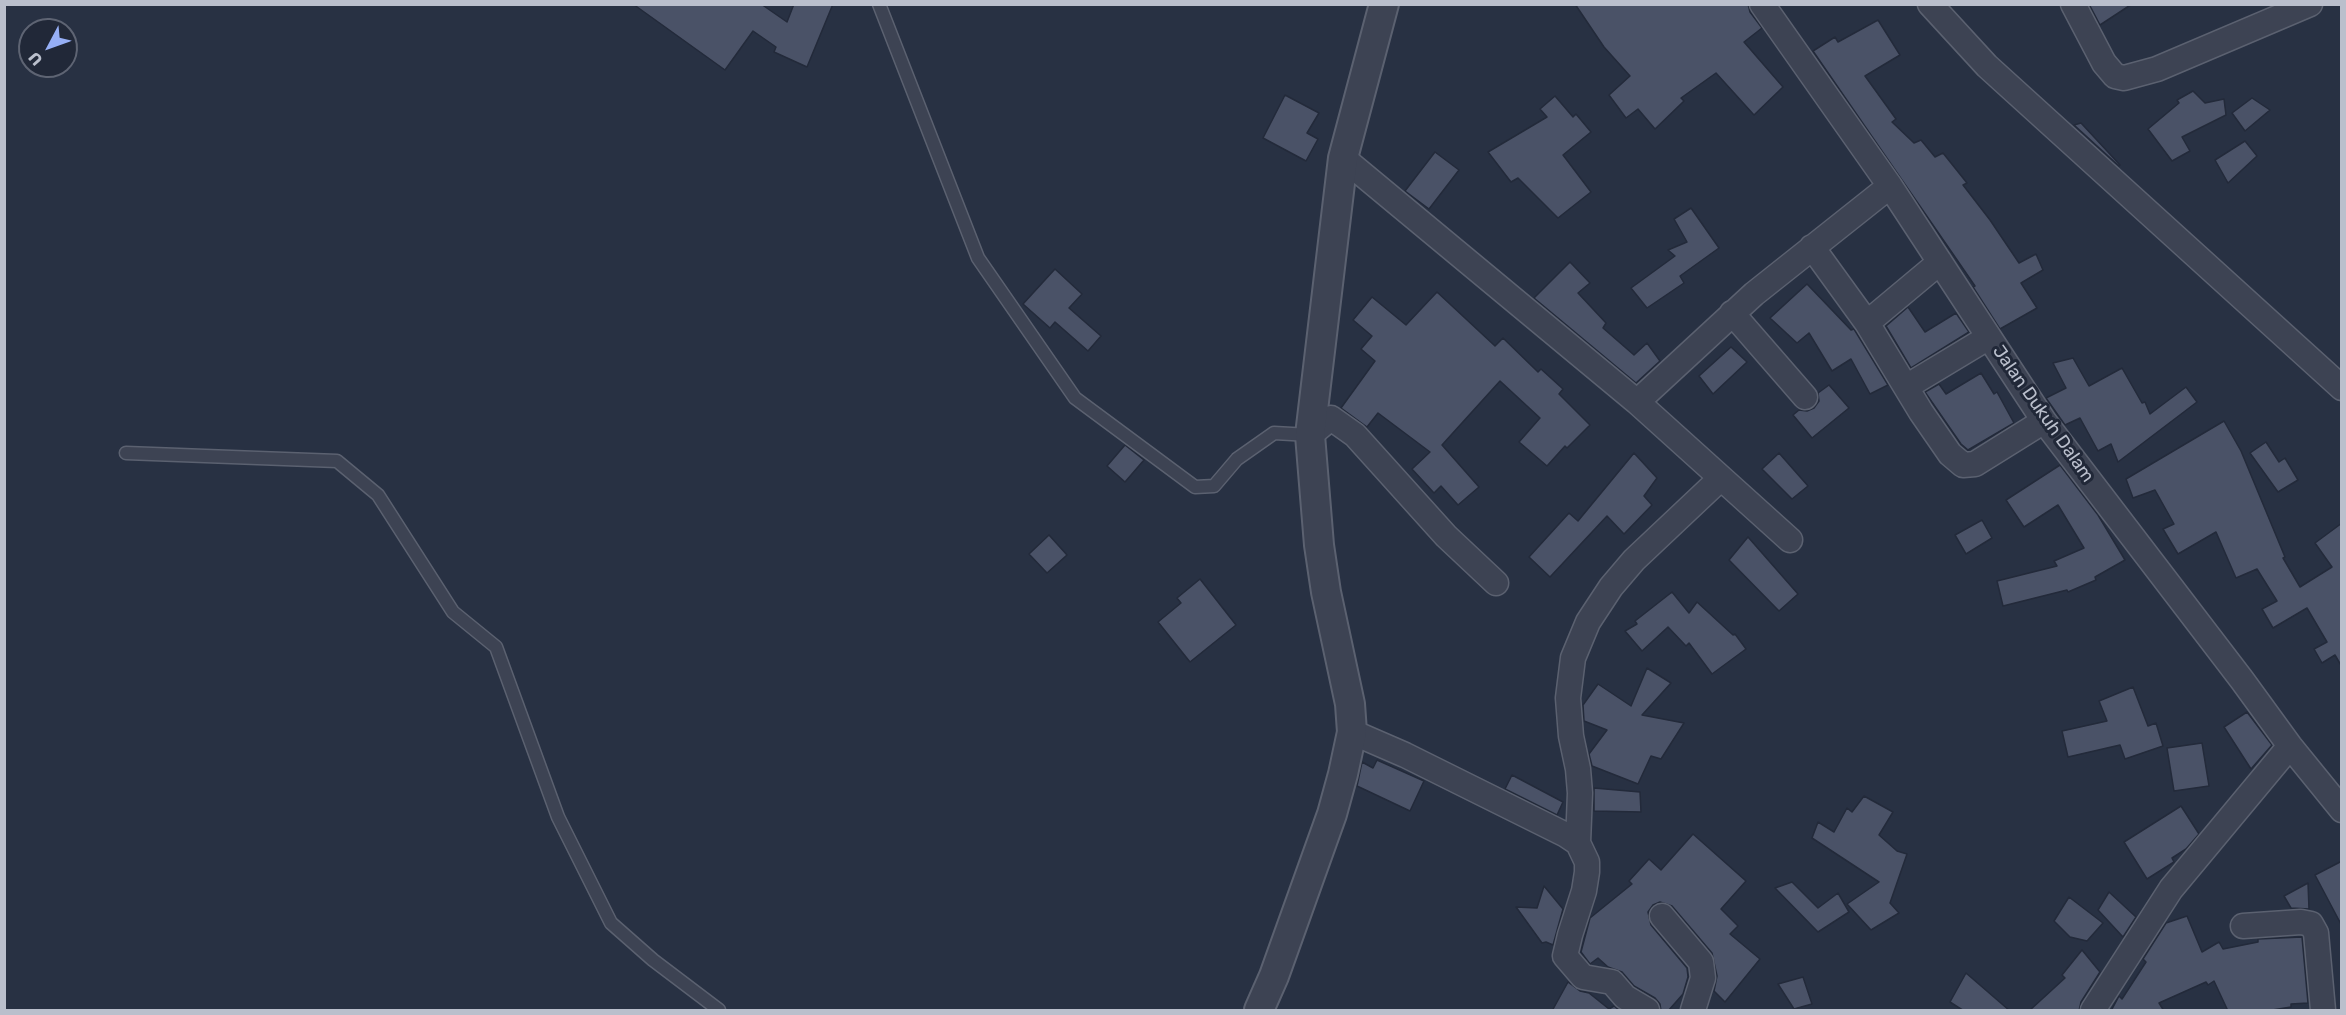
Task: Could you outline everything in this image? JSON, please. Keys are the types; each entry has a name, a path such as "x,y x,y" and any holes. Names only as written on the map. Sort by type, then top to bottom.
{"street":[{"path":"1259,1011 1274,976 1332,814 1352,732 1350,704 1326,592 1319,545 1310,435 1343,158 1384,4"},
{"name":"Jalan Dukuh Dalam","path":"1762,4 1890,186 2044,421 2290,746 2342,810"},
{"path":"1930,4 1987,66 2342,388"},
{"path":"2073,4 2104,63 2115,76 2124,78 2157,69 2310,4"},
{"path":"1343,158 1637,402 1790,540"},
{"path":"1637,402 1732,313 1890,186"},
{"path":"1812,247 1867,323 1950,454 1963,465 1975,464 2044,421"},
{"path":"1867,323 1940,262"},
{"path":"1732,313 1805,397"},
{"path":"1906,387 1989,337"},
{"path":"1310,435 1331,418 1355,435 1464,555 1496,583"},
{"path":"1647,1011 1624,998 1612,982 1583,977 1565,956 1569,935 1584,891 1587,872 1587,862 1578,843 1580,793 1568,698 1573,658 1588,622 1611,587 1634,560 1721,478"},
{"path":"1352,732 1405,755 1578,843"},
{"path":"2093,1011 2170,889 2290,746"},
{"path":"1662,916 1701,962 1702,978 1693,1011"},
{"path":"2243,927 2301,922 2311,924 2316,933 2323,1011"}],"lane":[{"path":"879,4 978,258 1075,398 1195,487 1214,486 1238,459 1274,433 1310,435"},
{"path":"126,453 337,461 378,495 453,612 496,647 558,817 610,923 653,960 720,1011"}],"building":[{"path":"633,4 761,4 787,22 794,4 833,4 807,67 774,52 776,47 753,31 725,70"},
{"path":"1575,4 1748,4 1750,12 1762,28 1744,42 1783,87 1754,115 1716,73 1681,98 1684,101 1655,129 1638,109 1626,118 1609,95 1630,76 1604,47"},
{"path":"2089,4 2132,4 2100,25"},
{"path":"1878,20 1900,55 1865,76 1896,119 1892,122 1914,143 1921,140 1935,157 1943,153 1967,183 1963,185 2019,263 2036,254 2043,270 2021,283 2037,308 2000,329 1973,287 1975,286 1813,51 1835,37 1838,42"},
{"path":"2193,91 2205,103 2224,99 2226,115 2182,137 2190,151 2172,161 2148,129 2179,103 2177,100"},
{"path":"1285,95 1319,113 1307,133 1318,139 1306,161 1263,138"},
{"path":"1555,96 1573,117 1576,114 1591,132 1563,155 1591,192 1558,218 1518,178 1511,182 1488,152 1547,117 1540,109"},
{"path":"2252,98 2270,110 2245,131 2232,113"},
{"path":"2081,123 2120,165 2119,166 2074,125"},
{"path":"2245,141 2257,156 2228,183 2215,160"},
{"path":"1435,152 1459,170 1429,209 1405,191"},
{"path":"1691,208 1719,248 1680,276 1684,283 1647,308 1631,288 1675,256 1668,250 1687,242 1674,219"},
{"path":"1570,262 1590,283 1578,293 1606,323 1603,328 1634,355 1647,343 1660,361 1636,383 1534,298"},
{"path":"1055,269 1082,294 1069,308 1101,336 1088,351 1055,322 1050,328 1023,304"},
{"path":"1807,284 1851,330 1854,329 1888,385 1870,394 1851,359 1832,371 1809,333 1797,343 1770,318"},
{"path":"1437,292 1495,346 1503,338 1538,372 1541,369 1563,389 1559,394 1590,425 1567,448 1565,446 1547,466 1519,442 1540,418 1500,381 1442,445 1479,487 1458,505 1441,486 1434,493 1412,469 1430,452 1378,413 1367,427 1341,408 1375,361 1361,349 1372,336 1353,320 1372,297 1406,325"},
{"path":"1908,307 1925,332 1956,313 1969,332 1911,368 1886,326"},
{"path":"1731,347 1747,362 1713,394 1699,376"},
{"path":"2073,358 2089,386 2122,368 2142,403 2145,402 2150,414 2186,387 2197,402 2118,462 2111,444 2098,451 2080,418 2065,425 2046,398 2066,388 2053,363"},
{"path":"1981,373 1994,394 1997,392 2014,423 1968,450 1961,444 1925,392 1939,384 1946,394"},
{"path":"1829,385 1849,408 1812,438 1793,415 1799,410 1807,411 1814,408 1819,401 1818,393"},
{"path":"2224,421 2241,451 2285,557 2283,558 2300,587 2332,567 2315,543 2342,523 2342,667 2335,655 2322,663 2314,649 2327,642 2307,608 2273,628 2262,609 2277,601 2257,569 2236,578 2216,532 2178,554 2163,529 2174,524 2155,490 2133,498 2126,479"},
{"path":"2266,442 2279,462 2285,458 2298,480 2278,492 2250,453"},
{"path":"1125,445 1144,460 1125,482 1107,466"},
{"path":"1634,453 1657,478 1644,496 1652,505 1624,534 1607,516 1550,577 1529,557 1569,513 1578,521"},
{"path":"1779,453 1808,486 1792,499 1762,469"},
{"path":"2060,465 2098,515 2125,560 2095,577 2096,580 2068,592 2067,590 2003,606 1997,581 2057,566 2054,561 2084,548 2058,505 2024,527 2006,500"},
{"path":"1982,520 1992,538 1966,554 1955,535"},
{"path":"1049,535 1067,555 1047,573 1029,554"},
{"path":"1748,537 1798,594 1779,611 1729,560"},
{"path":"1200,579 1236,625 1190,662 1158,622 1181,603 1177,598"},
{"path":"1672,592 1689,613 1697,602 1733,635 1735,634 1746,649 1712,674 1689,643 1686,646 1668,627 1642,651 1625,631 1637,624 1635,621"},
{"path":"1647,668 1671,683 1642,715 1684,723 1661,759 1651,756 1638,784 1592,766 1589,754 1607,730 1584,721 1583,705 1598,684 1631,706"},
{"path":"2133,687 2148,726 2156,723 2163,746 2125,759 2120,745 2068,757 2062,731 2107,721 2099,701"},
{"path":"2247,712 2272,745 2251,769 2224,727"},
{"path":"2202,743 2209,786 2174,791 2167,748"},
{"path":"1377,760 1424,781 1410,811 1357,786 1362,762 1373,768"},
{"path":"1512,775 1563,802 1557,815 1505,789"},
{"path":"1594,788 1640,792 1641,812 1594,811"},
{"path":"1864,796 1893,812 1879,835 1897,851 1907,854 1890,903 1899,913 1871,930 1847,904 1879,882 1812,838 1818,822 1834,832 1847,808 1852,812"},
{"path":"2181,806 2199,834 2186,849 2172,858 2174,862 2147,879 2124,842"},
{"path":"1693,834 1746,881 1721,909 1738,926 1730,934 1760,959 1725,1002 1714,991 1717,976 1712,953 1672,906 1660,902 1653,905 1648,912 1651,925 1687,968 1688,977 1683,994 1668,1011 1661,1011 1660,1004 1655,998 1634,986 1622,972 1608,967 1598,958 1590,964 1581,952 1590,918 1632,884 1629,881 1649,859 1661,870"},
{"path":"2342,861 2342,926 2315,875"},
{"path":"1792,882 1818,908 1838,893 1849,912 1818,932 1775,888"},
{"path":"2308,883 2309,909 2291,908 2284,896"},
{"path":"1544,886 1563,909 1553,945 1542,943 1516,907 1537,908"},
{"path":"2109,892 2136,917 2123,937 2098,910"},
{"path":"2069,897 2103,923 2087,941 2070,937 2054,921"},
{"path":"2187,916 2202,952 2219,942 2223,949 2258,942 2258,939 2302,937 2308,1003 2291,1004 2291,1007 2266,1011 2228,1011 2214,981 2208,985 2206,982 2159,1003 2164,1011 2111,1011 2119,996 2122,999 2146,962 2143,959 2166,923"},
{"path":"2082,950 2100,972 2081,1002 2079,1011 2029,1011 2065,978 2062,975"},
{"path":"1966,973 2010,1011 1964,1011 1950,1002"},
{"path":"1803,977 1812,1004 1794,1009 1778,984"},
{"path":"1568,982 1580,991 1589,993 1609,1009 1614,1006 1620,1011 1552,1011"}]}
